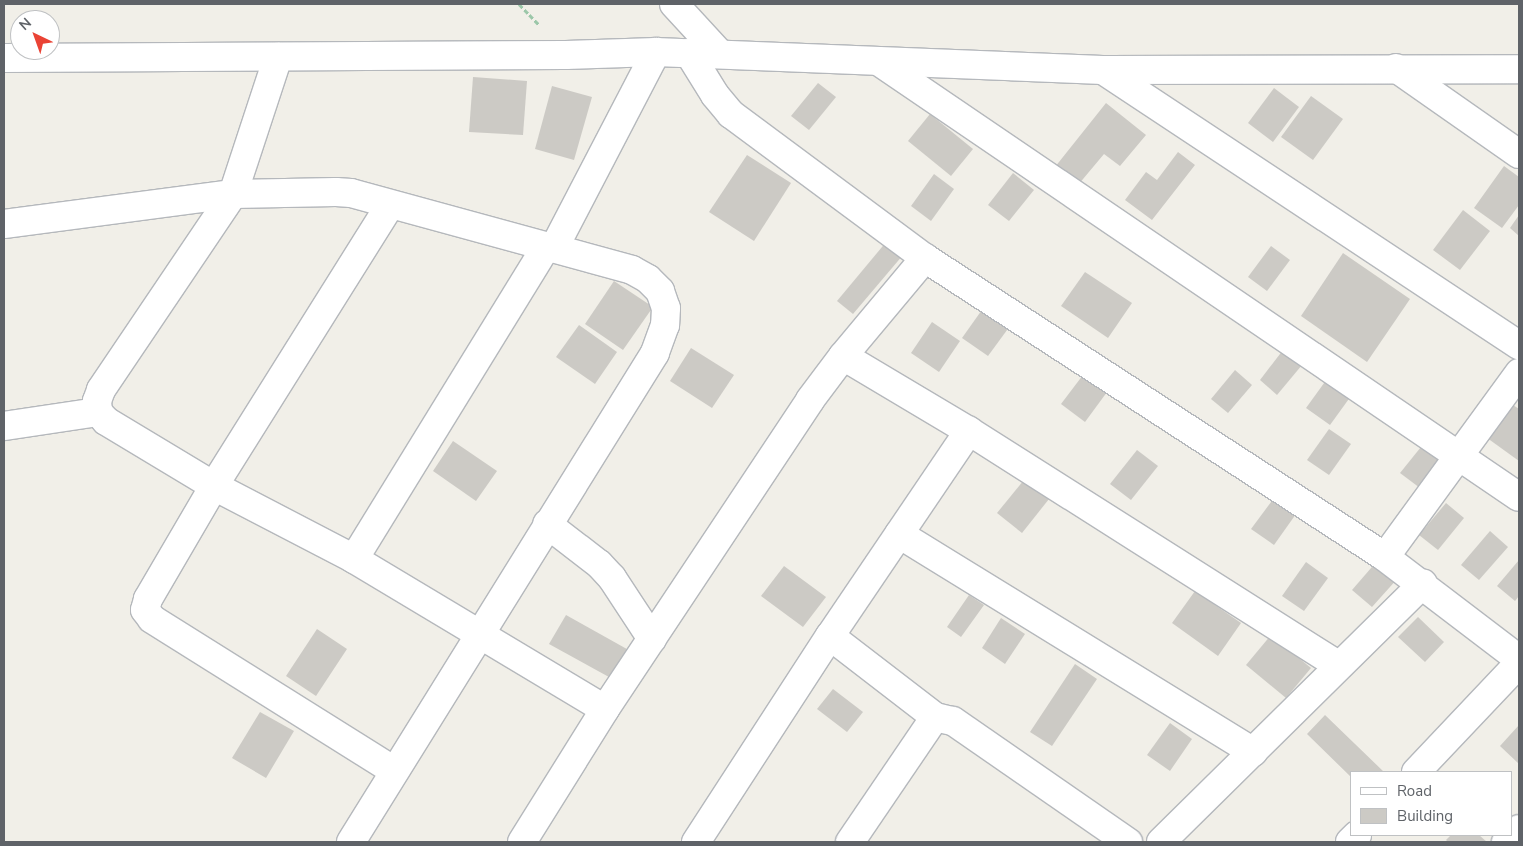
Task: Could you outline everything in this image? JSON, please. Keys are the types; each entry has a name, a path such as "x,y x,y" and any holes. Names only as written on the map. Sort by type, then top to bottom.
{"street":[{"path":"674,4 719,53"},
{"path":"354,559 550,248 656,52"},
{"path":"4,58 278,57 656,52 719,53 1103,70 1519,69"},
{"path":"690,53 715,95 731,114 925,258 1385,557 1423,584 1519,659"},
{"path":"278,57 233,194 101,390 97,401 98,412 106,421 214,486 354,559 480,633 605,710"},
{"path":"878,61 1519,497"},
{"path":"1396,68 1519,154"},
{"path":"1103,70 1519,345"},
{"path":"4,224 233,194 336,192 352,194 632,270 648,279 660,291 666,308 665,325 655,353 351,842"},
{"path":"390,205 214,486 148,599 145,610 152,619 394,771"},
{"path":"522,842 605,710 810,400 843,356 925,258"},
{"path":"843,356 969,431 1339,666"},
{"path":"1385,557 1519,374"},
{"path":"4,426 98,412"},
{"path":"696,842 830,636 969,431"},
{"path":"547,524 599,564 612,578 652,639"},
{"path":"900,534 1252,752"},
{"path":"1162,842 1423,584"},
{"path":"830,636 934,717 953,721 1128,842"},
{"path":"1417,771 1519,663"},
{"path":"850,842 934,717"}],"building":[{"path":"473,77 527,81 523,135 469,132"},
{"path":"818,83 836,97 809,130 791,116"},
{"path":"552,86 592,97 574,160 535,149"},
{"path":"1274,88 1299,107 1273,142 1248,123"},
{"path":"1311,96 1343,119 1313,160 1281,137"},
{"path":"1106,103 1146,135 1120,166 1104,154 1078,185 1055,167"},
{"path":"930,114 973,149 951,176 908,141"},
{"path":"1178,152 1195,165 1152,220 1125,200 1146,172 1157,180"},
{"path":"747,155 791,183 754,241 709,212"},
{"path":"1504,166 1519,177 1519,205 1502,228 1474,208"},
{"path":"1013,173 1034,190 1009,221 988,205"},
{"path":"934,174 954,189 931,221 911,206"},
{"path":"1463,210 1490,231 1460,270 1433,250"},
{"path":"1519,215 1519,236 1510,228"},
{"path":"887,241 903,255 853,314 837,301"},
{"path":"1271,246 1290,260 1267,291 1248,277"},
{"path":"1343,253 1410,299 1367,362 1301,316"},
{"path":"1085,272 1132,303 1108,338 1061,306"},
{"path":"614,281 653,307 623,350 585,324"},
{"path":"984,307 1010,326 988,356 962,338"},
{"path":"932,322 960,341 939,372 911,353"},
{"path":"579,325 617,352 595,384 556,357"},
{"path":"691,348 734,375 712,408 670,381"},
{"path":"1283,350 1302,365 1277,395 1260,380"},
{"path":"1235,370 1252,385 1228,413 1211,399"},
{"path":"1086,371 1110,388 1085,422 1061,404"},
{"path":"1327,379 1351,396 1330,425 1306,408"},
{"path":"1507,401 1519,409 1519,461 1483,435"},
{"path":"1329,429 1351,444 1329,475 1307,460"},
{"path":"453,441 497,471 476,501 433,471"},
{"path":"1425,442 1444,457 1420,488 1400,473"},
{"path":"1137,450 1158,466 1131,500 1110,484"},
{"path":"1024,480 1049,499 1022,533 997,513"},
{"path":"1274,498 1296,514 1274,545 1251,529"},
{"path":"1446,503 1464,518 1438,550 1419,535"},
{"path":"1490,531 1508,547 1479,580 1461,565"},
{"path":"1378,560 1398,578 1372,607 1352,590"},
{"path":"1519,560 1519,596 1515,601 1497,586"},
{"path":"1306,562 1328,578 1304,611 1282,596"},
{"path":"784,566 826,597 803,627 761,596"},
{"path":"1195,591 1241,623 1218,656 1172,623"},
{"path":"969,595 984,605 961,637 947,627"},
{"path":"566,615 634,653 618,682 549,644"},
{"path":"1418,617 1444,642 1425,662 1398,637"},
{"path":"1001,618 1025,634 1005,664 982,648"},
{"path":"317,629 347,649 316,696 286,676"},
{"path":"1271,635 1311,668 1286,698 1246,665"},
{"path":"1075,664 1097,679 1052,746 1030,732"},
{"path":"833,689 863,712 847,732 817,709"},
{"path":"260,712 294,731 266,778 232,758"},
{"path":"1325,715 1383,771 1350,771 1350,776 1307,734"},
{"path":"1170,723 1192,739 1170,771 1147,755"},
{"path":"1519,725 1519,764 1500,746"},
{"path":"1450,836 1480,836 1487,842 1448,842 1446,840"}]}
